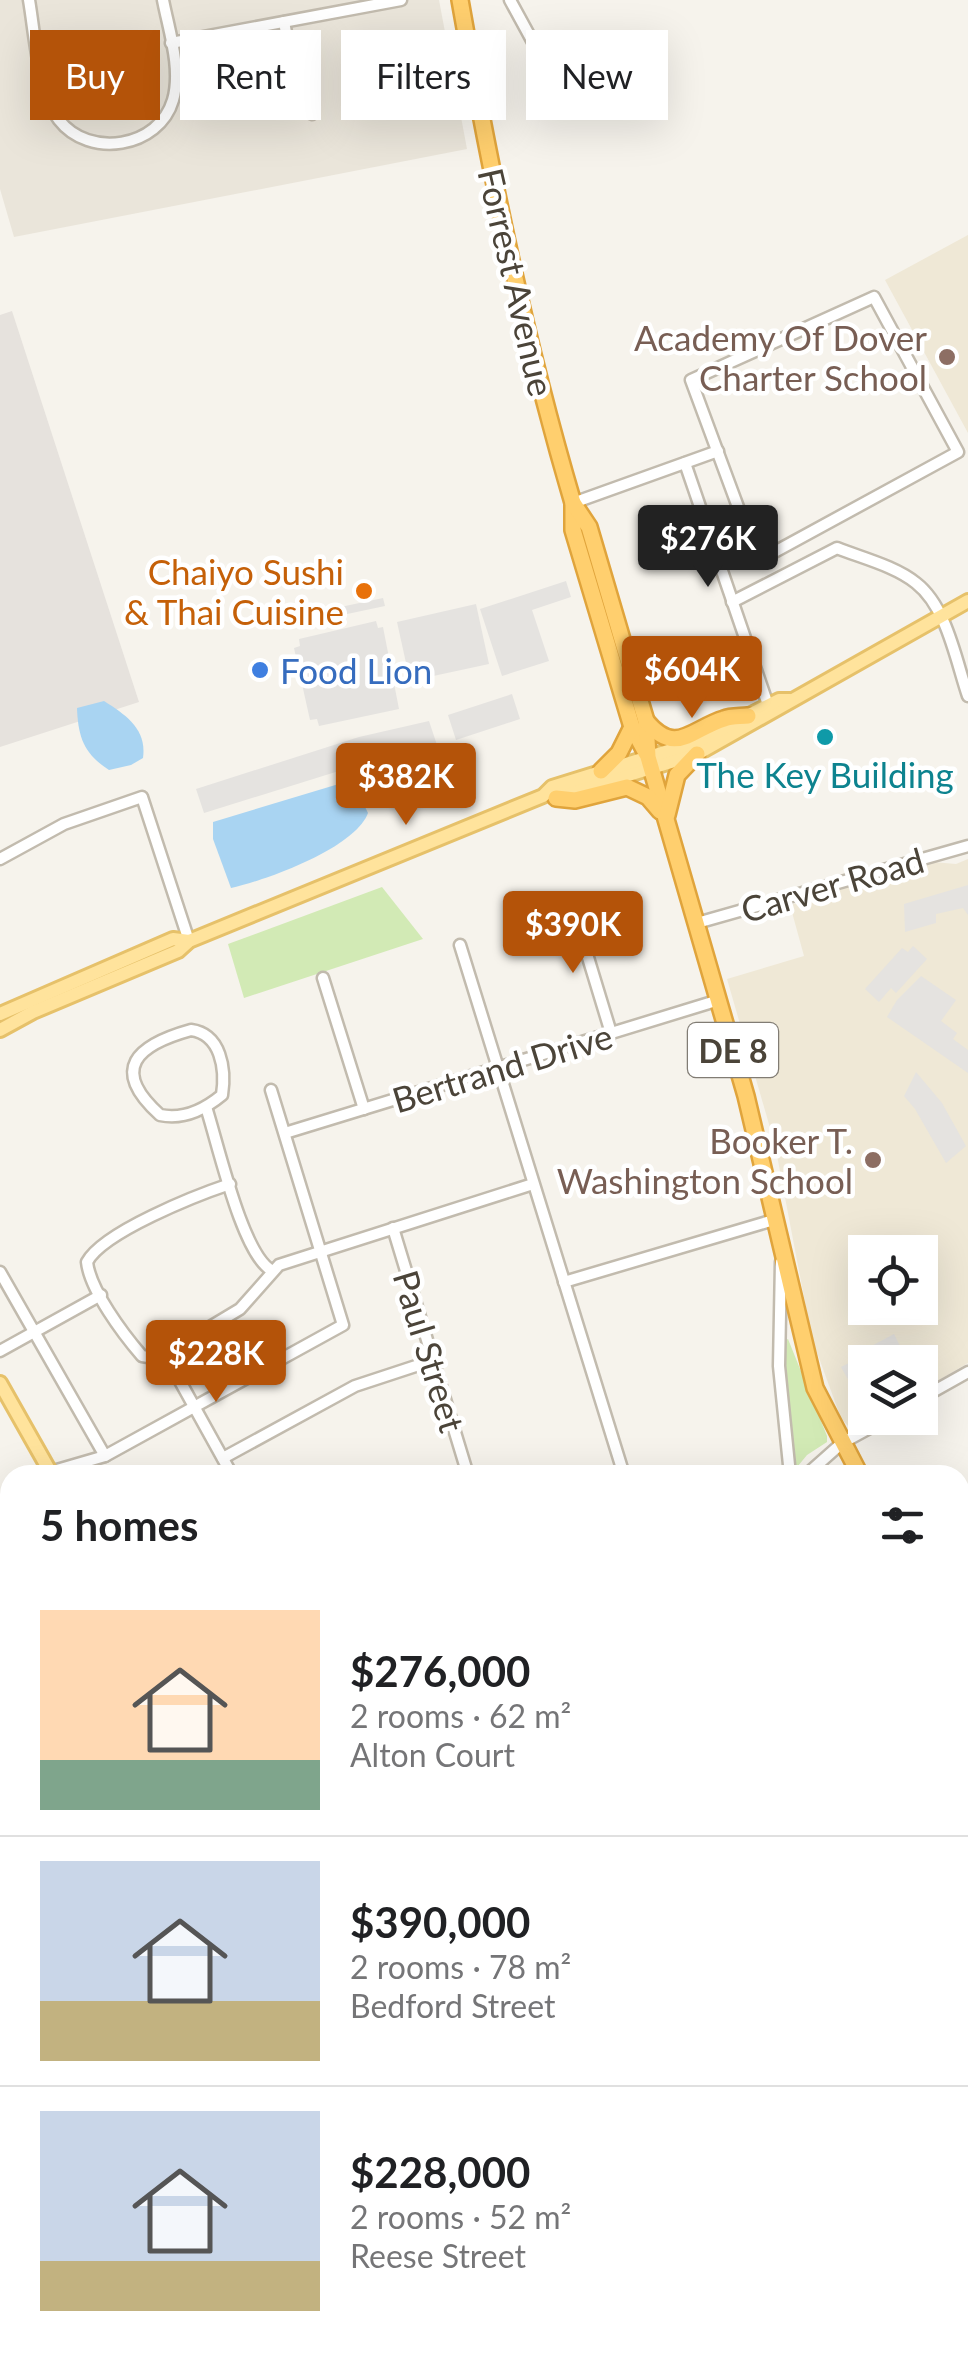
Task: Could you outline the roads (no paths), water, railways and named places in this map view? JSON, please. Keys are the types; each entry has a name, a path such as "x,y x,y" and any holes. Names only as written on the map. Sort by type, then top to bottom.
{"highway":[{"name":"Forrest Avenue","path":"460,0 509,260 573,503 589,527 650,763"},
{"path":"602,770 614,760 639,724 678,740 725,718 748,716"},
{"path":"666,819 677,774 697,754"},
{"name":"DE 8","path":"650,763 719,1000 777,1219 816,1388 854,1465"},
{"path":"549,797 575,800 627,787 648,797 666,819"}],"main road":[{"path":"549,797 552,787 602,770 697,754 968,601"},
{"path":"0,1030 33,1012 178,951 189,941 549,797 650,763 779,700 790,700"},
{"path":"0,1014 173,939 189,941"},
{"path":"0,1383 46,1465"}],"street":[{"path":"29,0 46,90 60,121 82,139 111,144 151,130 170,108 176,82 163,0"},
{"path":"171,43 401,0"},
{"path":"510,0 526,30"},
{"path":"284,22 286,30"},
{"path":"874,297 958,452 758,561 718,451 691,380 874,297"},
{"path":"573,503 718,451"},
{"path":"685,463 768,705"},
{"path":"824,525 837,548 914,580 926,593 939,616 968,696"},
{"path":"732,602 837,548"},
{"path":"0,859 64,824 142,797 189,941"},
{"name":"Carver Road","path":"697,923 968,846"},
{"path":"573,908 610,1033"},
{"path":"460,945 621,1465"},
{"path":"323,978 364,1109"},
{"name":"Bertrand Drive","path":"284,1133 719,1000"},
{"path":"190,1030 201,1031 212,1039 225,1079 222,1095 206,1108 180,1116 160,1116 137,1088 134,1062 140,1053 151,1044 190,1030"},
{"path":"77,1465 106,1456 343,1326 271,1090"},
{"path":"206,1108 252,1248 260,1264 271,1270"},
{"path":"230,1184 196,1195 93,1252 87,1262 101,1296 126,1338 142,1356 155,1358 165,1354 240,1309 271,1270 532,1184"},
{"path":"564,1282 777,1219"},
{"name":"Paul Street","path":"393,1228 465,1465"},
{"path":"781,1241 779,1366 789,1465"},
{"path":"0,1272 106,1456"},
{"path":"0,1351 101,1296"},
{"path":"165,1354 226,1465"},
{"path":"222,1458 355,1386 432,1361"},
{"path":"938,1389 968,1372"},
{"path":"817,1465 857,1435"}],"water":[{"path":"104,701 127,718 142,739 143,758 131,765 109,770 84,744 77,708"},
{"path":"352,780 368,813 360,826 308,861 231,888 213,839 213,822"}],"place":[{"name":"Academy Of Dover Charter School","path":"947,357"},
{"name":"Chaiyo Sushi & Thai Cuisine","path":"364,591"},
{"name":"Food Lion","path":"260,670"},
{"name":"The Key Building","path":"825,737"},
{"name":"Booker T. Washington School","path":"873,1160"}]}
